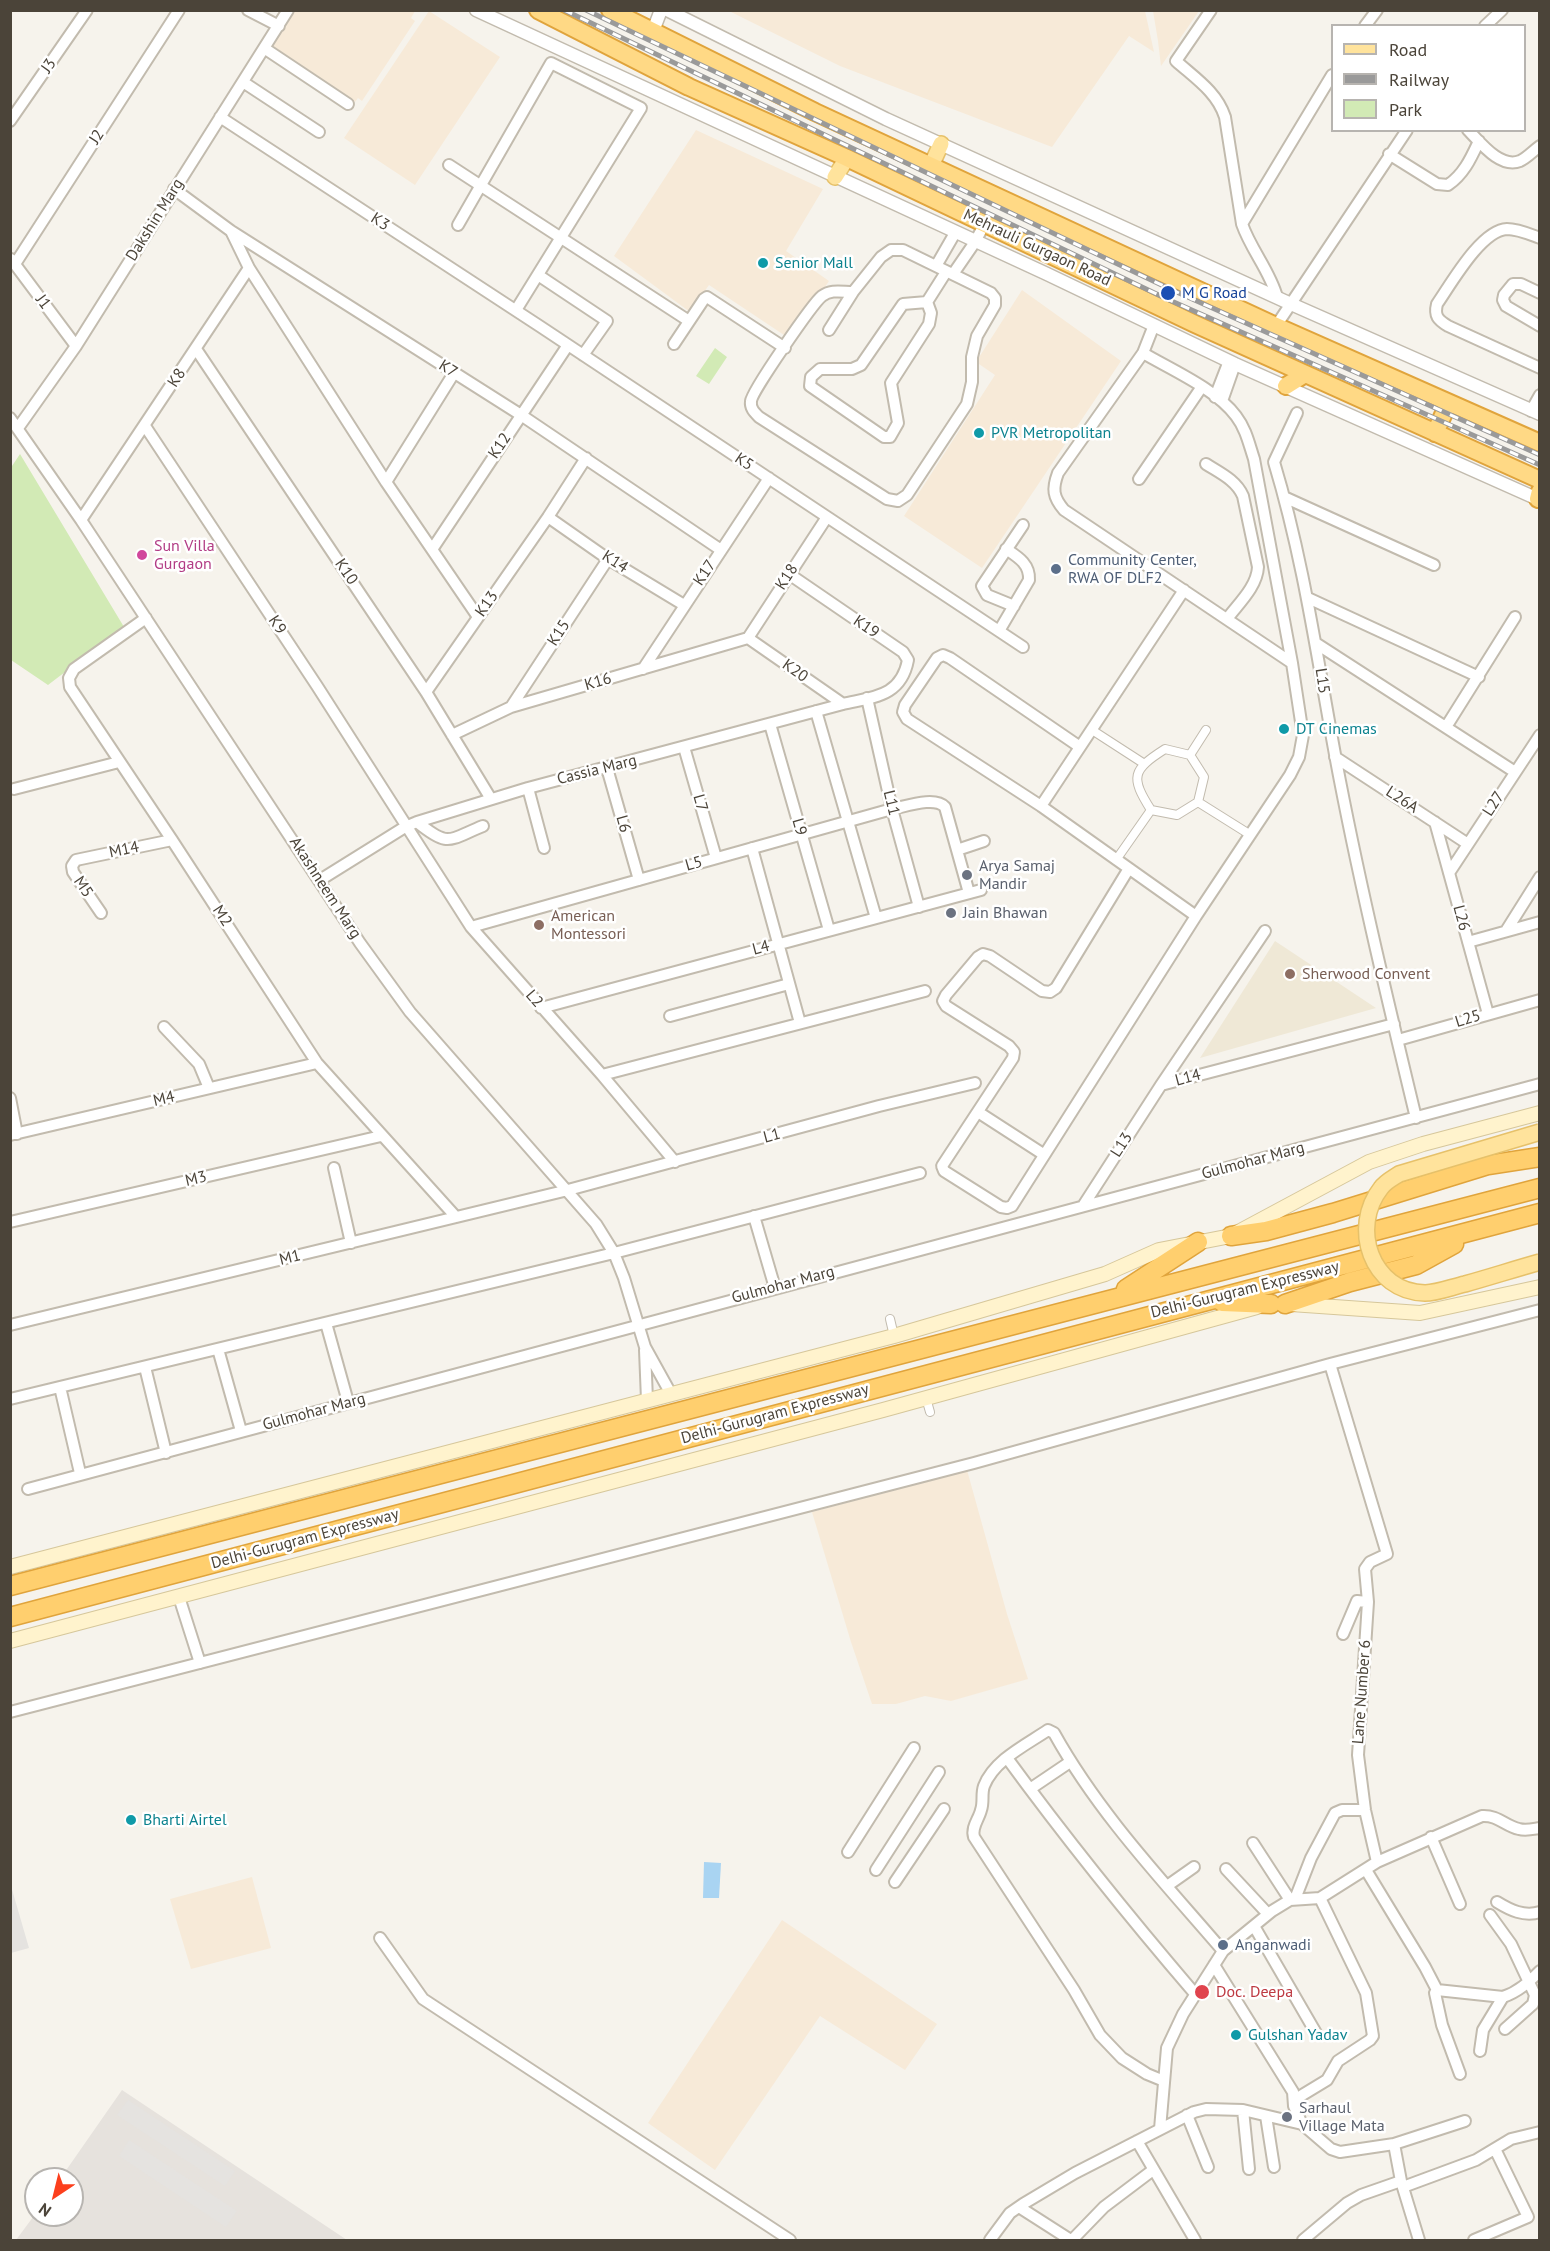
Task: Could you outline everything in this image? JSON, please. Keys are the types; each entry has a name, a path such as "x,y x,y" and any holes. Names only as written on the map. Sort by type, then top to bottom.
{"highway":[{"name":"Mehrauli Gurgaon Road","path":"538,10 689,87 847,158 1305,374 1539,480"},
{"name":"Mehrauli Gurgaon Road","path":"610,10 815,112 1276,326 1539,443"},
{"path":"1286,386 1305,374"},
{"path":"1435,433 1448,404"},
{"path":"1231,1236 1266,1231 1311,1219 1488,1165 1539,1157"},
{"name":"Delhi-Gurugram Expressway","path":"10,1586 1539,1188"},
{"name":"Delhi-Gurugram Expressway","path":"10,1617 1539,1213"},
{"path":"1199,1301 1278,1304 1416,1265 1482,1229"},
{"path":"1112,1299 1198,1242"}],"main road":[{"path":"931,166 940,144"},
{"path":"835,177 847,158"},
{"path":"10,1567 894,1336 1106,1274 1159,1250 1231,1236 1369,1162 1423,1144 1539,1113"},
{"path":"1539,1132 1399,1174 1382,1186 1371,1203 1365,1223 1367,1247 1382,1275 1406,1290 1426,1293 1539,1262"},
{"path":"10,1641 1278,1304 1420,1313 1539,1287"}],"street":[{"name":"J3","path":"10,122 87,10"},
{"name":"J2","path":"13,261 179,10"},
{"path":"248,10 279,26"},
{"name":"Dakshin Marg","path":"18,428 76,346 288,10"},
{"path":"476,10 1232,362 1539,497"},
{"path":"653,31 661,10"},
{"path":"667,10 833,94 940,144 1535,413 1539,395"},
{"path":"1211,10 1176,61 1221,103 1242,224 1247,239 1274,286 1277,297"},
{"path":"1366,24 1377,10"},
{"path":"1487,24 1502,10"},
{"path":"264,48 348,104"},
{"path":"458,225 551,63 641,108 516,310"},
{"path":"1242,224 1331,77"},
{"path":"243,82 320,132"},
{"name":"K3","path":"220,117 541,327"},
{"path":"1276,326 1406,132"},
{"path":"1470,132 1499,159 1509,163 1520,161 1539,146"},
{"path":"1389,154 1437,184 1448,185 1467,166 1479,141"},
{"path":"449,165 689,321"},
{"name":"K7","path":"174,189 231,231 521,415 721,550"},
{"path":"945,271 975,242 984,224"},
{"path":"1539,238 1525,232 1506,229 1490,235 1476,249 1437,304 1435,312 1439,320 1448,327 1539,368"},
{"path":"231,231 249,268 386,482 478,617"},
{"path":"927,302 945,271 955,232"},
{"path":"829,330 853,292 881,257 891,250 903,250 991,293 995,298 995,305 977,336 972,357 972,382 967,404 907,495 898,501 887,499 759,417 752,410 751,400 817,300 823,294 830,292 853,292"},
{"name":"J1","path":"13,261 76,346"},
{"name":"K8","path":"81,520 249,268"},
{"path":"538,275 607,321 583,355"},
{"path":"1539,293 1521,284 1513,284 1504,295 1503,300 1506,306 1539,326"},
{"path":"674,344 704,299 712,298 785,348"},
{"path":"927,302 931,313 929,324 891,383 898,423 890,437 884,437 810,386 811,377 820,369 852,369 861,365 903,304 927,302"},
{"path":"1154,325 1143,353 1058,473 1053,486 1055,500 1064,510 1292,663"},
{"name":"K5","path":"541,327 1023,646"},
{"name":"K12","path":"433,548 568,345"},
{"name":"K10","path":"196,349 426,692 491,799"},
{"path":"1128,870 1056,988 1050,992 1042,991 990,956 983,954 946,995 944,1001 946,1006 1009,1046 1014,1052 1013,1059 942,1166 945,1171 1001,1207 1012,1206 1196,916 1290,775 1299,757 1303,735 1254,459 1247,435 1236,416 1219,399 1143,353"},
{"path":"1219,399 1232,362"},
{"path":"386,482 454,373"},
{"path":"1139,479 1201,388"},
{"name":"L15","path":"1297,413 1274,462 1308,598 1356,866 1394,1024"},
{"name":"Akashneem Marg","path":"10,418 81,520 360,944 410,1012 596,1224 614,1253 624,1278 645,1347 671,1394"},
{"name":"K9","path":"145,426 316,686 405,827"},
{"name":"K13","path":"426,692 548,517 586,458"},
{"path":"1206,464 1240,488 1258,567 1258,575 1254,584 1227,619"},
{"name":"K17","path":"643,669 769,478"},
{"path":"1284,497 1434,565"},
{"name":"K14","path":"548,517 608,559 684,605"},
{"name":"K18","path":"748,638 827,517"},
{"path":"1014,606 987,595 982,586 1023,525"},
{"path":"999,631 1025,588 1029,572 1024,563 1006,549"},
{"name":"K15","path":"511,707 608,559"},
{"name":"K19","path":"789,574 903,652 908,660 907,668 896,685 887,693"},
{"path":"1041,806 1184,591"},
{"path":"1308,598 1479,677"},
{"path":"1446,727 1515,617"},
{"name":"M2","path":"146,618 74,669 69,678 70,687 317,1063 456,1217"},
{"name":"K16","path":"452,735 511,707 748,638"},
{"name":"K20","path":"748,638 843,704"},
{"path":"1317,644 1515,772"},
{"path":"1080,747 943,655 937,658 905,705 903,712 907,719 1041,806 1128,870 1196,916"},
{"name":"Cassia Marg","path":"320,880 405,827 417,822 528,788 887,693"},
{"name":"L11","path":"867,698 892,808 919,907"},
{"path":"816,711 876,918"},
{"name":"L9","path":"770,724 829,930"},
{"path":"1092,730 1143,763"},
{"path":"1190,755 1206,730"},
{"name":"L27","path":"1449,873 1539,735"},
{"name":"L7","path":"684,747 716,858"},
{"path":"1165,749 1190,755 1204,777 1198,801 1177,815 1152,810 1138,788 1137,780 1143,763 1165,749"},
{"name":"L26A","path":"1335,757 1468,844"},
{"path":"14,789 120,762"},
{"name":"L6","path":"607,768 639,880"},
{"path":"528,788 544,848"},
{"name":"L5","path":"471,927 892,808 934,801 945,807 969,893"},
{"path":"1198,801 1249,834"},
{"path":"1116,860 1152,810"},
{"path":"417,822 442,840 449,840 483,826"},
{"name":"L26","path":"1435,822 1488,1014"},
{"name":"L2","path":"405,827 471,927 602,1074 675,1162"},
{"name":"M14","path":"76,860 172,840"},
{"path":"957,850 984,841"},
{"path":"752,848 800,1023"},
{"name":"M5","path":"76,860 72,866 72,872 100,913"},
{"path":"1506,931 1539,877"},
{"name":"L4","path":"541,1008 981,890"},
{"path":"1467,942 1539,922"},
{"name":"L14","path":"1161,1084 1265,931"},
{"path":"670,1016 789,984"},
{"path":"602,1074 925,991"},
{"name":"L25","path":"1398,1040 1539,1000"},
{"path":"1394,1024 1416,1118"},
{"name":"L14","path":"1161,1084 1394,1024"},
{"path":"164,1027 199,1064 209,1088"},
{"name":"M4","path":"14,1134 317,1063"},
{"name":"L1","path":"568,1190 879,1106 975,1083"},
{"name":"L13","path":"1083,1206 1161,1084"},
{"name":"Gulmohar Marg","path":"28,1489 80,1473 166,1453 638,1324 1539,1084"},
{"path":"10,1098 14,1134"},
{"path":"978,1112 1043,1154"},
{"name":"M3","path":"10,1222 381,1136"},
{"path":"334,1168 351,1243"},
{"path":"10,1399 614,1253 920,1173"},
{"name":"M1","path":"10,1325 568,1190"},
{"path":"753,1216 775,1288"},
{"path":"10,1712 974,1463 1330,1364 1539,1310"},
{"path":"890,1319 894,1336"},
{"path":"326,1323 348,1402"},
{"name":"Akashneem Marg","path":"645,1347 647,1400"},
{"path":"218,1349 241,1431"},
{"name":"Lane Number 6","path":"1330,1364 1387,1554 1370,1562 1365,1569 1368,1602 1358,1755 1365,1810 1377,1862"},
{"path":"145,1367 166,1453"},
{"path":"60,1387 80,1473"},
{"path":"926,1398 930,1412"},
{"path":"179,1597 200,1663"},
{"path":"1343,1634 1358,1601 1368,1602"},
{"path":"1164,2081 1122,2058 1100,2036 1074,1990 974,1837 973,1830 982,1809 982,1789 996,1769 1007,1758 1048,1730 1054,1732 1070,1762 1104,1812 1223,1951"},
{"path":"848,1852 914,1748"},
{"path":"1007,1758 1129,1918 1196,1995"},
{"path":"1030,1790 1070,1762"},
{"path":"876,1870 939,1772"},
{"path":"895,1882 944,1809"},
{"path":"1292,1899 1335,1813 1342,1810 1365,1810"},
{"path":"1161,2129 1167,2048 1183,2014 1223,1951 1268,1914 1292,1899 1320,1898 1377,1862 1482,1816 1492,1815 1518,1829 1539,1828"},
{"path":"1431,1838 1460,1904"},
{"path":"1253,1843 1292,1899"},
{"path":"1167,1886 1194,1868"},
{"path":"1226,1869 1268,1914"},
{"path":"1366,1870 1437,1990 1435,1993 1442,2025 1460,2074"},
{"path":"1294,2100 1327,2080 1338,2061 1374,2036 1366,1993 1320,1898"},
{"path":"1497,1902 1515,1912 1530,1914 1539,1912"},
{"path":"1490,1915 1511,1944 1534,1995 1534,2002 1505,2029"},
{"path":"1254,1926 1316,2033"},
{"path":"380,1938 423,1999 790,2241"},
{"path":"1214,1965 1293,2092 1294,2106 1302,2124 1331,2149 1340,2152 1394,2144 1465,2121"},
{"path":"1437,1990 1503,1997 1529,1982 1539,1971"},
{"path":"1480,2051 1483,2030 1503,1997"},
{"path":"990,2241 1010,2213 1019,2207 1074,2172 1187,2115 1206,2109 1243,2110 1302,2124"},
{"path":"1243,2110 1249,2169"},
{"path":"1187,2115 1208,2167"},
{"path":"1266,2116 1274,2167"},
{"path":"1303,2241 1347,2203 1361,2195 1476,2160 1511,2139 1539,2132"},
{"path":"1137,2141 1195,2241"},
{"path":"1394,2144 1402,2184 1419,2241"},
{"path":"1474,2241 1528,2217 1495,2149"},
{"path":"1019,2207 1069,2239 1073,2239 1104,2207 1153,2170"}],"shaded area":[{"path":"292,11 415,11 411,18 415,21 362,101 358,98 355,102 270,44"},
{"path":"429,11 500,57 415,185 344,138"},
{"path":"729,11 1145,11 1154,52 1129,36 1052,147 840,66"},
{"path":"1153,11 1199,11 1161,66 1158,41"},
{"path":"696,130 823,189 786,251 829,281 790,339 709,285 690,312 614,256"},
{"path":"1022,290 1121,361 982,568 904,516 995,375 976,362"},
{"name":"Sherwood Convent","path":"1275,941 1376,1008 1200,1058"},
{"path":"967,1470 1007,1614 1028,1679 951,1701 925,1696 896,1704 872,1704 812,1512"},
{"path":"252,1877 271,1948 191,1969 170,1899"},
{"path":"10,1887 29,1948 11,1953"},
{"path":"782,1920 937,2024 905,2070 820,2016 715,2170 648,2123"},
{"path":"122,2090 347,2240 16,2240 26,2227 84,2227 84,2167 68,2167"},
{"path":"128,2100 235,2171 225,2186 117,2115"},
{"path":"129,2140 237,2211 226,2227 119,2156"}],"green space":[{"path":"715,348 727,357 709,384 696,376"},
{"path":"20,454 124,627 48,685 11,660 10,469"}],"water":[{"path":"704,1862 721,1863 719,1898 703,1898"}],"railway":[{"path":"564,10 1167,299 1540,465"},
{"path":"586,10 1170,289 1540,455"}],"place":[{"name":"Senior Mall","path":"763,263"},
{"name":"M G Road","path":"1168,293"},
{"name":"PVR Metropolitan","path":"979,433"},
{"name":"Sun Villa Gurgaon","path":"142,555"},
{"name":"Community Center, RWA OF DLF2","path":"1056,569"},
{"name":"DT Cinemas","path":"1284,729"},
{"name":"Arya Samaj Mandir","path":"967,875"},
{"name":"Jain Bhawan","path":"951,913"},
{"name":"American Montessori","path":"539,925"},
{"name":"Sherwood Convent","path":"1290,974"},
{"name":"Bharti Airtel","path":"131,1820"},
{"name":"Anganwadi","path":"1223,1945"},
{"name":"Doc. Deepa","path":"1202,1992"},
{"name":"Gulshan Yadav","path":"1236,2035"},
{"name":"Sarhaul Village Mata","path":"1287,2117"}]}
